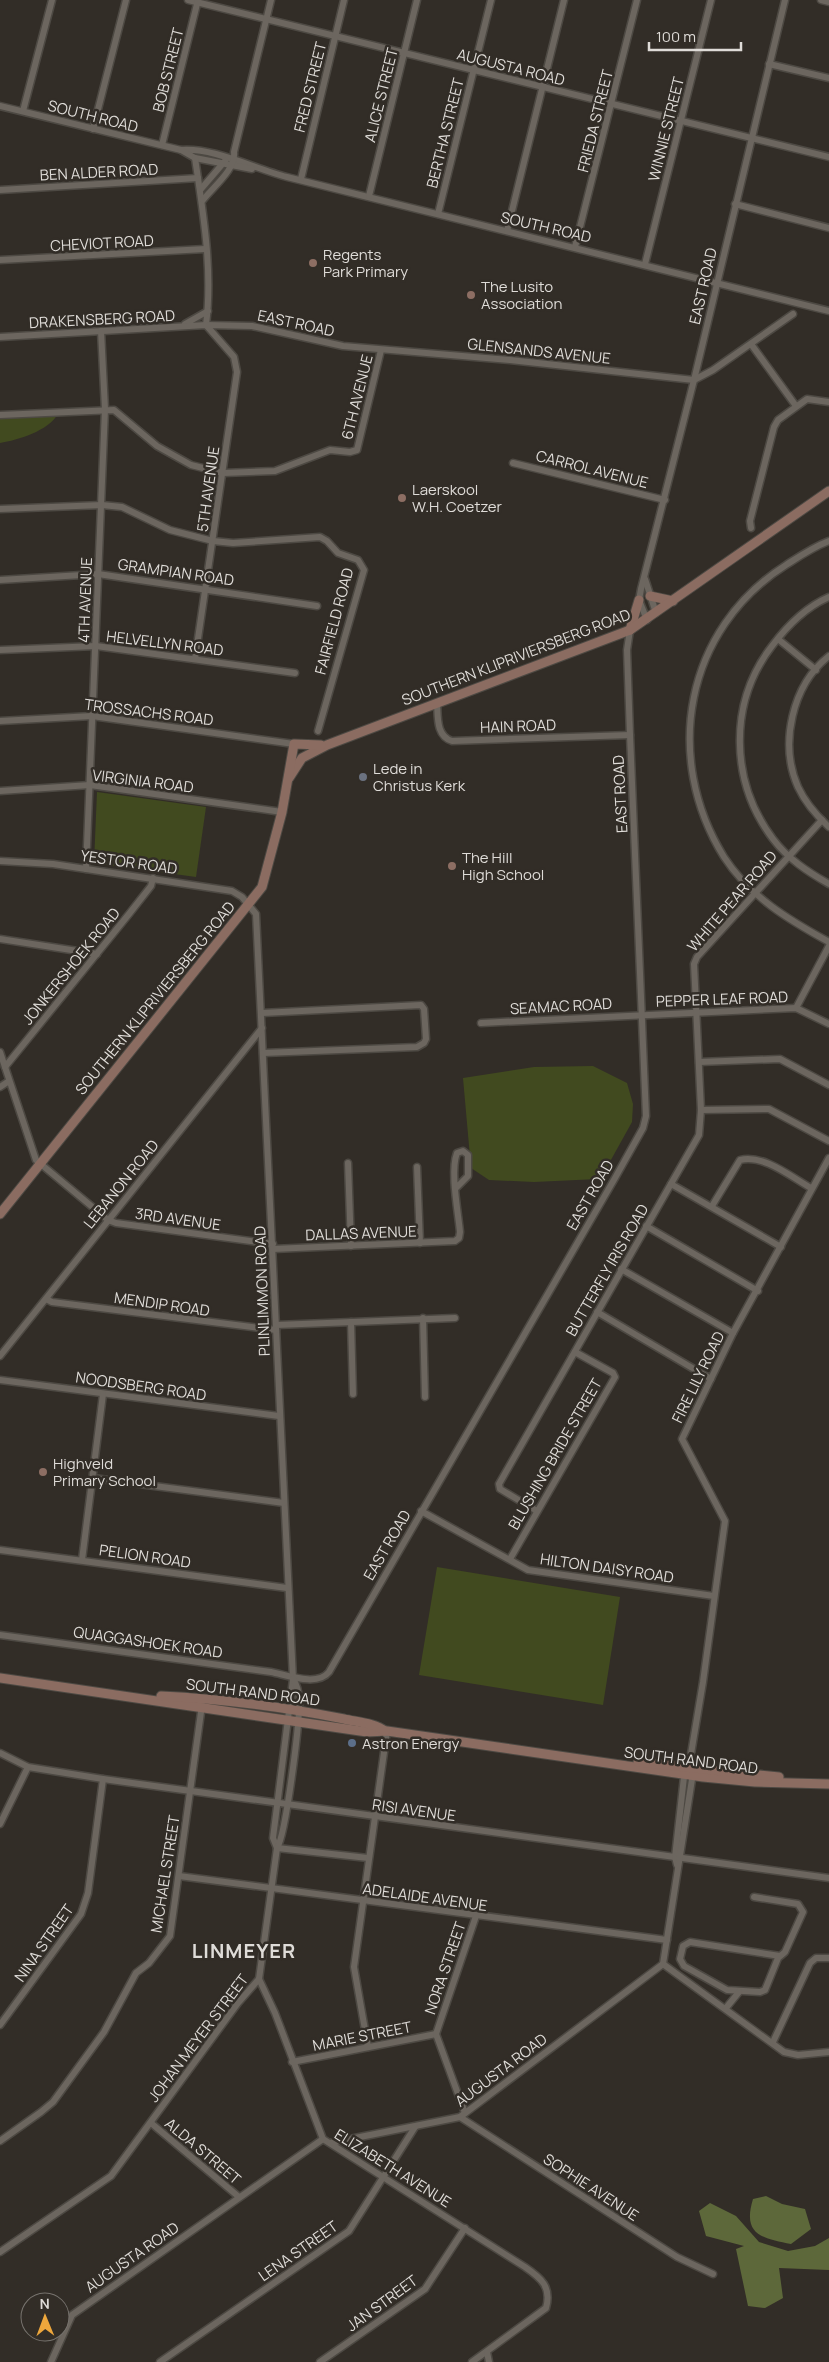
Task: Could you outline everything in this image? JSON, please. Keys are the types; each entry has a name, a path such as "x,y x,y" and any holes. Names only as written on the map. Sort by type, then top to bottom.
{"street":[{"path":"23,111 52,0"},
{"path":"93,129 126,0"},
{"name":"AUGUSTA ROAD","path":"188,0 829,157"},
{"path":"203,200 232,167 235,160 234,152 271,0"},
{"name":"FRED STREET","path":"301,180 344,0"},
{"name":"ALICE STREET","path":"369,196 417,0"},
{"name":"BERTHA STREET","path":"438,214 491,0"},
{"path":"507,231 564,0"},
{"name":"FRIEDA STREET","path":"575,247 637,0"},
{"name":"WINNIE STREET","path":"645,264 711,0"},
{"name":"EAST ROAD","path":"639,600 718,284 735,204 785,0"},
{"path":"821,0 829,2"},
{"name":"BOB STREET","path":"162,146 198,1"},
{"path":"769,64 829,78"},
{"name":"SOUTH ROAD","path":"0,106 162,146 181,150 191,149 227,157 258,169 829,311"},
{"name":"SOUTH ROAD","path":"181,150 195,158 232,167 258,169"},
{"path":"201,189 227,157 234,152"},
{"path":"195,158 203,200 208,308 206,325"},
{"name":"BEN ALDER ROAD","path":"0,190 198,178"},
{"path":"735,204 829,228"},
{"name":"CHEVIOT ROAD","path":"0,260 206,249"},
{"path":"177,327 208,308"},
{"path":"208,308 214,328"},
{"path":"694,380 751,344 793,314"},
{"name":"EAST ROAD","path":"206,325 214,328 252,326 343,346 381,350"},
{"name":"DRAKENSBERG ROAD","path":"0,337 206,325"},
{"name":"5TH AVENUE","path":"195,659 213,541 236,364 234,357 214,328"},
{"name":"4TH AVENUE","path":"86,869 105,409 101,331"},
{"path":"751,344 796,406"},
{"name":"GLENSANDS AVENUE","path":"381,350 510,360 694,380"},
{"name":"6TH AVENUE","path":"222,473 275,471 330,450 350,452 357,450 381,350"},
{"path":"751,528 750,521 774,427 796,406 809,399 829,402"},
{"path":"0,415 105,409 119,412 143,435 176,457 191,465 222,473"},
{"name":"CARROL AVENUE","path":"513,463 664,500"},
{"name":"SOUTHERN KLIPRIVIERSBERG ROAD","path":"289,778 302,758 327,745 630,630 647,620 829,491"},
{"name":"FAIRFIELD ROAD","path":"0,509 102,505 122,508 175,532 213,541 233,543 310,536 320,537 338,552 358,560 363,566 359,589 318,731"},
{"path":"829,542 817,546 764,579 726,619 714,640 695,691 690,720 693,778 705,822 725,858 755,894 791,921 829,942"},
{"name":"GRAMPIAN ROAD","path":"0,580 98,574 318,606"},
{"name":"EAST ROAD","path":"645,578 656,613"},
{"path":"650,596 673,601"},
{"path":"829,597 818,602 788,627 758,664 744,706 740,734 741,761 747,789 765,827 788,856 806,871 829,884"},
{"path":"639,600 647,620"},
{"path":"630,630 639,600"},
{"name":"EAST ROAD","path":"292,1678 315,1679 323,1677 330,1672 643,1128 646,1116 627,650 630,630"},
{"path":"778,639 816,670"},
{"name":"HELVELLYN ROAD","path":"0,650 96,646 296,673"},
{"path":"829,656 804,685 793,711 790,741 792,765 798,788 814,812 829,826"},
{"name":"HAIN ROAD","path":"437,703 440,732 452,741 630,735"},
{"name":"TROSSACHS ROAD","path":"0,720 92,716 294,744"},
{"name":"SOUTHERN KLIPRIVIERSBERG ROAD","path":"0,1214 249,904 265,879 282,812 294,744 327,745"},
{"name":"VIRGINIA ROAD","path":"0,791 90,785 282,812"},
{"name":"WHITE PEAR ROAD","path":"696,1012 694,964 697,957 822,820"},
{"name":"YESTOR ROAD","path":"0,862 32,862 153,878 232,891 249,904"},
{"name":"JONKERSHOEK ROAD","path":"5,1067 151,886 153,878"},
{"name":"PLINLIMMON ROAD","path":"249,904 256,914 258,921 292,1678 273,1838 277,1848"},
{"path":"0,940 97,954"},
{"path":"796,1008 829,946"},
{"path":"262,1013 421,1005 424,1009 426,1039 424,1043 417,1047 263,1053"},
{"name":"PEPPER LEAF ROAD","path":"642,1015 796,1008 829,1024"},
{"name":"BUTTERFLY IRIS ROAD","path":"537,1510 506,1494 500,1489 499,1484 699,1135 701,1110 696,1012"},
{"name":"SEAMAC ROAD","path":"481,1023 642,1015"},
{"name":"LEBANON ROAD","path":"0,1356 262,1028"},
{"name":"3RD AVENUE","path":"0,1052 31,1150 40,1164 108,1220 116,1223 273,1247"},
{"path":"699,1062 780,1059 829,1085"},
{"path":"0,1087 9,1081"},
{"path":"701,1110 769,1109 829,1141"},
{"path":"463,1152 468,1155 468,1176 456,1188 454,1160 457,1153 463,1152"},
{"name":"FIRE LILY ROAD","path":"678,1857 725,1521 682,1439 733,1333 758,1291 811,1188 829,1158"},
{"path":"712,1206 740,1160 744,1159 758,1159 811,1188"},
{"path":"348,1163 352,1246"},
{"path":"417,1167 420,1243"},
{"path":"671,1184 781,1247"},
{"name":"DALLAS AVENUE","path":"273,1247 450,1242 459,1238 456,1188"},
{"path":"646,1226 758,1291"},
{"path":"621,1269 733,1333"},
{"name":"MENDIP ROAD","path":"46,1298 52,1302 276,1327 423,1318 455,1318"},
{"path":"597,1312 712,1379"},
{"path":"423,1318 426,1398"},
{"path":"351,1322 353,1394"},
{"name":"BLUSHING BRIDE STREET","path":"510,1559 614,1377 613,1374 575,1352"},
{"name":"NOODSBERG ROAD","path":"0,1380 279,1416"},
{"path":"82,1560 103,1394"},
{"path":"93,1478 284,1503"},
{"name":"HILTON DAISY ROAD","path":"421,1511 528,1570 714,1596"},
{"name":"PELION ROAD","path":"0,1550 287,1588"},
{"name":"QUAGGASHOEK ROAD","path":"0,1635 292,1678"},
{"name":"SOUTH RAND ROAD","path":"0,1678 115,1694 289,1708 367,1724 386,1731"},
{"name":"PLINLIMMON ROAD","path":"292,1678 298,1688 299,1710"},
{"name":"SOUTH RAND ROAD","path":"202,1702 297,1722 367,1732 386,1731 550,1754 611,1758 689,1769 829,1783"},
{"name":"MICHAEL STREET","path":"0,2141 53,2102 104,2032 136,1973 149,1963 167,1942 172,1926 202,1702"},
{"name":"JOHAN MEYER STREET","path":"0,2252 111,2176 258,1979 277,1848 282,1838 299,1710"},
{"path":"368,2047 354,1968 386,1731"},
{"name":"RISI AVENUE","path":"0,1753 28,1767 103,1779 829,1878"},
{"path":"0,1824 28,1767"},
{"name":"NINA STREET","path":"0,2026 81,1914 88,1893 103,1779"},
{"path":"277,1848 368,1858"},
{"path":"678,1857 663,1964 773,2042 784,2052 791,2055 829,2052"},
{"name":"ADELAIDE AVENUE","path":"179,1876 667,1940"},
{"path":"754,1897 791,1902 798,1904 802,1909 801,1917 785,1952 780,1956 765,1990 739,1992 727,1990 682,1964 680,1956 684,1944 690,1942 780,1956"},
{"name":"NORA STREET","path":"462,2115 436,2034 476,1916"},
{"path":"773,2042 810,1963 816,1958 826,1958"},
{"name":"AUGUSTA ROAD","path":"330,2143 415,2127 462,2115 663,1964"},
{"name":"ELIZABETH AVENUE","path":"258,1979 275,2013 292,2062 323,2138 541,2278 548,2289 549,2299 546,2308 486,2352"},
{"path":"726,2008 739,1992"},
{"name":"MARIE STREET","path":"292,2062 436,2034"},
{"name":"SOPHIE AVENUE","path":"462,2115 677,2257 712,2274"},
{"name":"ALDA STREET","path":"151,2123 240,2198"},
{"name":"LENA STREET","path":"160,2362 346,2233 415,2127"},
{"name":"AUGUSTA ROAD","path":"50,2362 72,2315 323,2138"},
{"name":"JAN STREET","path":"320,2362 425,2289 465,2228"},
{"path":"472,2362 486,2352 489,2362"}],"green space":[{"path":"58,414 47,425 32,434 0,443 0,418"},
{"path":"97,792 206,807 196,877 94,863"},
{"path":"593,1066 627,1083 633,1104 632,1122 602,1176 598,1179 534,1182 489,1180 471,1168 463,1078 534,1067"},
{"path":"437,1567 620,1597 603,1705 419,1675"},
{"path":"766,2196 782,2204 805,2209 811,2229 791,2244 771,2240 757,2233 750,2220 750,2211 753,2199"},
{"path":"710,2203 736,2216 759,2242 788,2251 815,2246 829,2238 829,2270 779,2268 783,2298 765,2308 748,2306 736,2249 744,2246 706,2236 699,2211"}],"place":[{"name":"Regents Park Primary","path":"313,263"},
{"name":"The Lusito Association","path":"471,295"},
{"name":"Laerskool W.H. Coetzer","path":"402,498"},
{"name":"Lede in Christus Kerk","path":"363,777"},
{"name":"The Hill High School","path":"452,866"},
{"name":"Highveld Primary School","path":"43,1472"},
{"name":"Astron Energy","path":"352,1743"}],"district":[{"name":"LINMEYER","path":"244,1950"}]}
